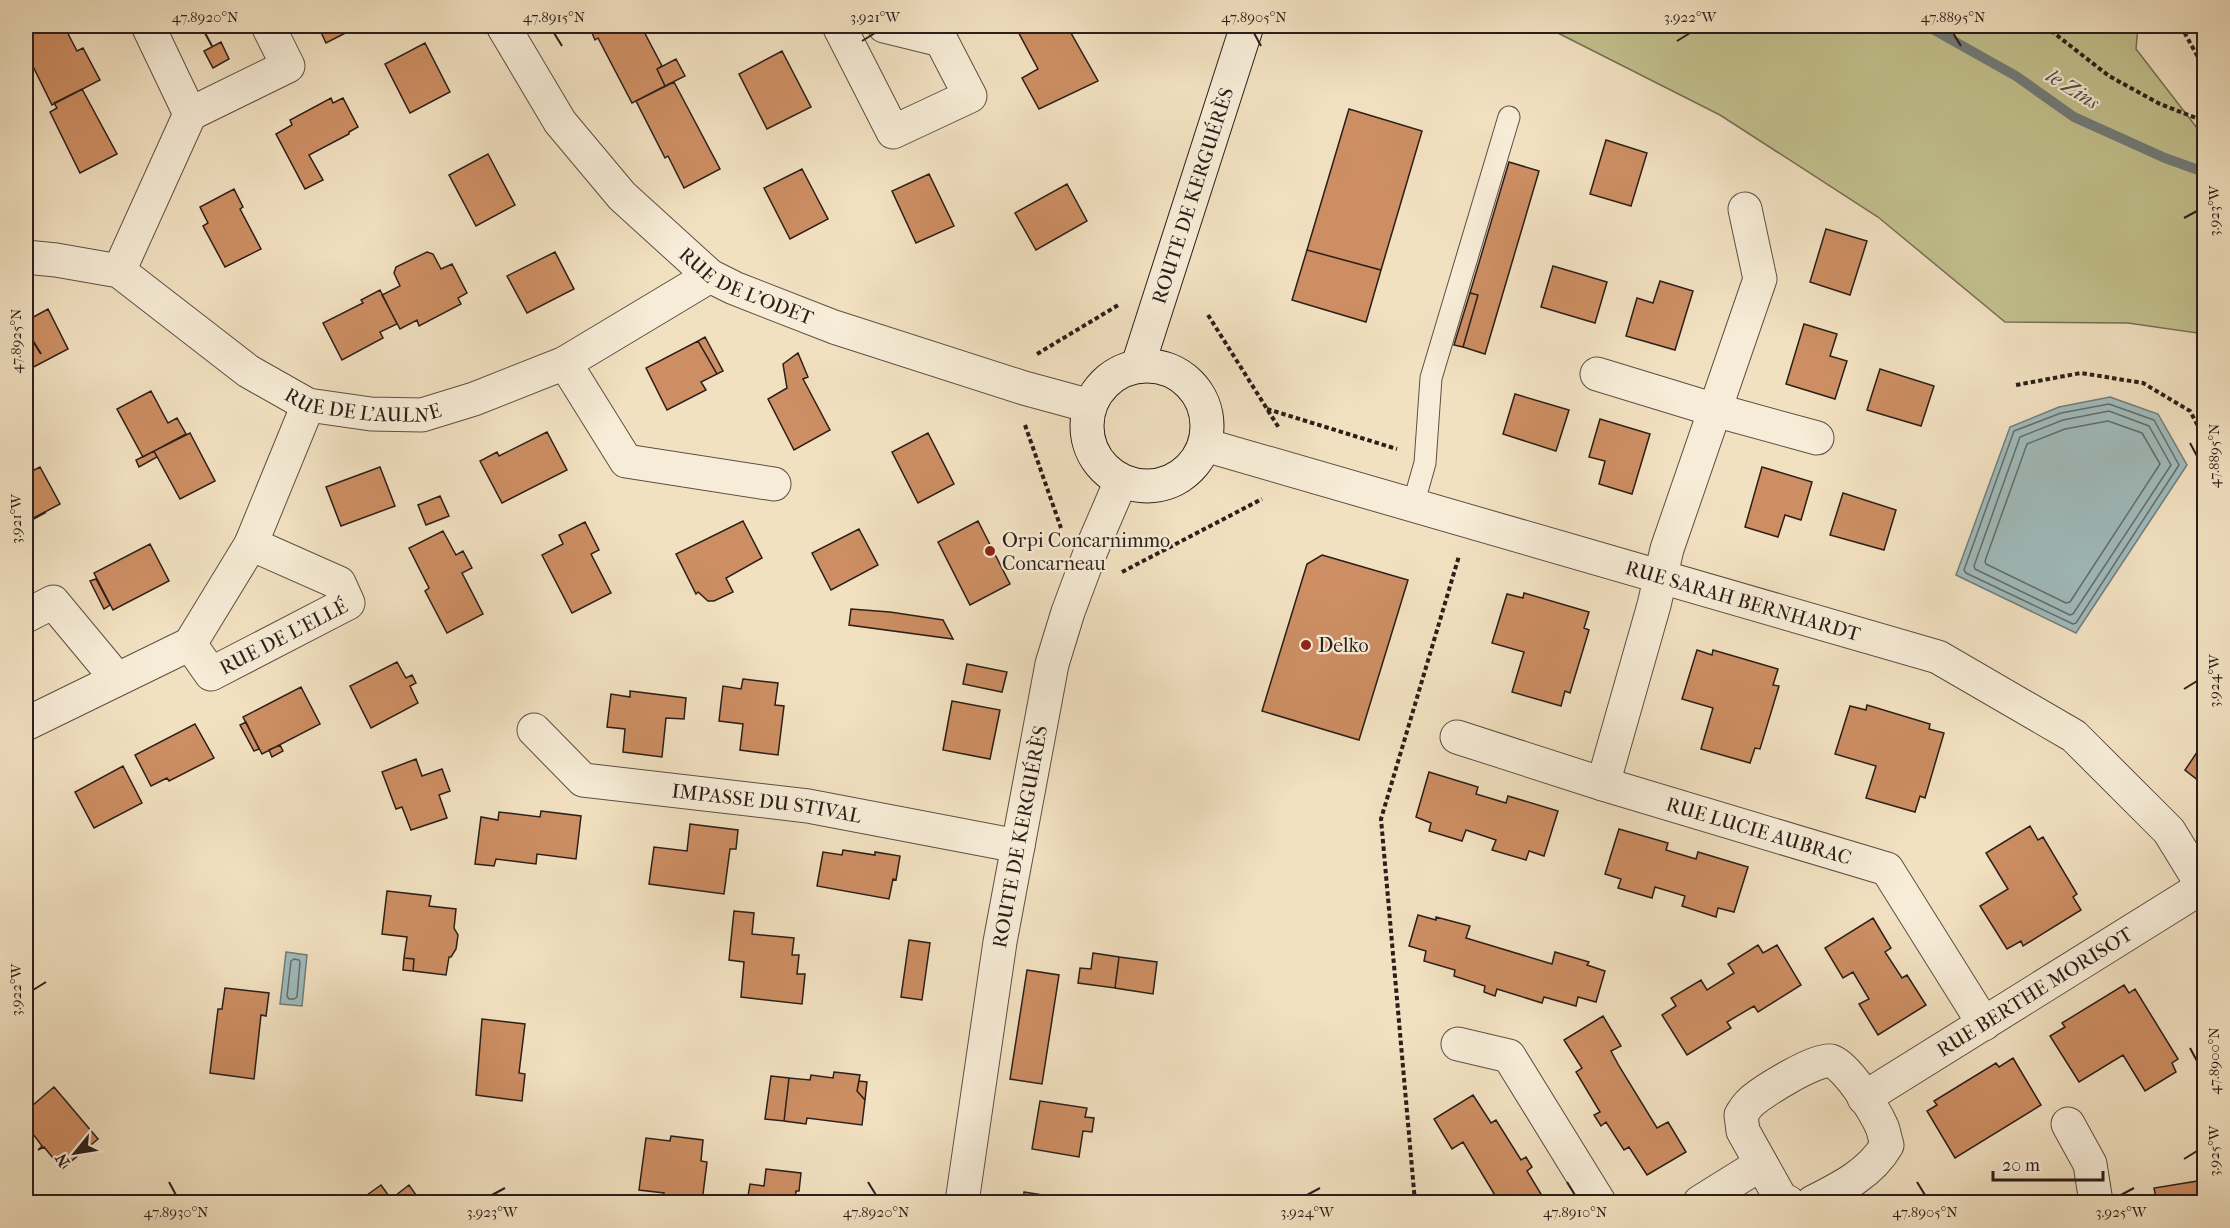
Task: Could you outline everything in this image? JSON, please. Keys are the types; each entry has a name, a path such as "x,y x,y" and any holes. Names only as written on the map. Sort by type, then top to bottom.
{"street":[{"path":"148,26 190,114"},
{"path":"119,272 190,114 288,66 268,26"},
{"name":"RUE DE L'ODET","path":"503,26 560,122 622,196 710,276 734,288 834,327 1024,388 1090,406"},
{"path":"839,26 892,132 970,96 941,39 885,26"},
{"name":"ROUTE DE KERGUÉRÈS","path":"1138,365 1247,26"},
{"path":"1603,784 1662,576 1667,549 1760,279 1745,208"},
{"name":"RUE DE L'AULNE","path":"26,257 56,260 119,272 248,371 308,405 371,414 422,415 474,399 565,363 710,276"},
{"path":"565,363 626,461 774,484"},
{"path":"1138,365 1159,366 1178,373 1194,386 1204,404 1208,424 1205,445 1196,463 1180,477 1161,485 1141,486 1121,481 1107,471 1096,457 1089,441 1086,424 1090,406 1097,391 1108,379 1122,370 1138,365"},
{"path":"1597,374 1817,438"},
{"name":"RUE DE L'ELLÉ","path":"26,718 28,723 190,644 251,544 308,405"},
{"name":"RUE SARAH BERNHARDT","path":"1205,445 1938,657 2074,736 2169,831 2204,887"},
{"name":"ROUTE DE KERGUÉRÈS","path":"962,1203 986,1032 1052,664 1078,584 1121,481"},
{"name":"RUE DE L'ELLÉ","path":"190,644 211,674 348,603 339,583 251,544"},
{"path":"26,616 53,602 117,678"},
{"name":"IMPASSE DU STIVAL","path":"534,730 583,780 808,806 1018,846"},
{"name":"RUE LUCIE AUBRAC","path":"1457,737 1603,784 1887,869 1984,1024"},
{"name":"RUE BERTHE MORISOT","path":"1864,1098 2204,887"},
{"path":"1458,1044 1509,1056 1599,1203"},
{"path":"1788,1203 1781,1198 1743,1131 1741,1115 1750,1103 1774,1087 1816,1063 1829,1060 1840,1066 1864,1098 1882,1127 1887,1145 1851,1194 1813,1203"},
{"path":"2068,1124 2090,1164 2096,1203"},
{"path":"1700,1203 1761,1164"}],"lane":[{"path":"1413,504 1425,463 1431,378 1509,117"}],"path":[{"path":"2045,26 2109,76 2160,104 2205,121"},
{"path":"2185,26 2183,30 2205,68"},
{"path":"1033,356 1129,299"},
{"path":"1208,315 1286,438"},
{"path":"2016,385 2081,373 2143,383 2190,411 2205,437"},
{"path":"1266,409 1404,451"},
{"path":"1025,423 1064,537"},
{"path":"1122,572 1271,494"},
{"path":"1415,1203 1381,819 1461,546"}],"shaded area":[{"path":"1544,26 2138,26 2136,49 2204,137 2204,334 2128,323 2005,322 1878,217 1720,115"}],"water":[{"path":"2110,397 2158,414 2187,465 2076,633 1956,575 2010,427 2059,407"},
{"path":"286,952 307,955 302,1006 280,1004"}],"building":[{"path":"43,26 64,26 77,51 83,48 100,80 52,105 26,52 26,34"},
{"path":"318,26 359,26 326,43"},
{"path":"589,26 641,26 662,66 657,69 665,86 632,103 598,38 595,40"},
{"path":"1015,26 1067,26 1098,81 1039,109 1022,78 1038,69"},
{"path":"221,42 229,59 213,68 204,51"},
{"path":"425,43 450,92 410,113 385,64"},
{"path":"782,51 811,107 767,129 739,74"},
{"path":"676,59 685,76 665,86 657,69"},
{"path":"674,82 720,169 684,188 668,156 665,158 636,101"},
{"path":"82,89 117,154 80,173 50,112 57,108 54,103"},
{"path":"331,98 333,103 343,98 358,127 309,155 323,180 305,189 276,134 292,125 290,120"},
{"path":"1349,109 1422,131 1381,270 1307,250"},
{"path":"1606,140 1647,153 1631,206 1590,194"},
{"path":"488,154 515,205 476,226 449,175"},
{"path":"1509,162 1539,171 1485,354 1463,347 1478,295 1470,293"},
{"path":"802,169 828,219 790,239 764,188"},
{"path":"929,174 954,226 916,243 892,191"},
{"path":"1067,184 1087,221 1036,250 1015,213"},
{"path":"234,189 243,207 240,209 261,249 225,267 203,226 208,223 200,207"},
{"path":"1826,229 1867,241 1850,295 1810,282"},
{"path":"1307,250 1381,270 1366,322 1292,300"},
{"path":"427,252 433,254 441,269 452,264 467,293 458,298 461,304 419,326 417,320 400,329 382,295 400,286 394,273 396,267"},
{"path":"555,252 574,289 527,313 507,276"},
{"path":"1553,266 1607,282 1595,323 1541,307"},
{"path":"1660,281 1693,291 1675,350 1626,336 1637,298 1653,303"},
{"path":"380,290 397,324 380,332 383,338 342,360 323,323 363,303 361,300"},
{"path":"1470,293 1478,295 1463,347 1454,345"},
{"path":"48,309 68,349 26,371 26,321"},
{"path":"1804,324 1837,334 1830,356 1847,361 1835,399 1786,384"},
{"path":"705,337 723,371 717,374 698,341"},
{"path":"698,341 717,374 701,382 706,390 667,410 646,368"},
{"path":"798,353 808,377 803,379 830,430 794,450 768,399 787,388 783,364"},
{"path":"1880,369 1934,386 1921,426 1867,410"},
{"path":"151,391 168,423 177,418 186,434 143,457 117,409"},
{"path":"1515,394 1569,410 1556,451 1503,434"},
{"path":"1600,419 1650,434 1632,494 1599,484 1605,461 1589,457"},
{"path":"547,432 567,470 502,503 480,461 497,452 499,456"},
{"path":"190,433 215,481 180,499 154,451"},
{"path":"928,433 954,484 918,503 892,452"},
{"path":"154,451 157,457 139,467 136,460"},
{"path":"40,467 60,504 26,522 26,474"},
{"path":"380,467 395,506 341,526 326,487"},
{"path":"1762,467 1812,482 1801,520 1785,515 1778,537 1745,527"},
{"path":"1843,493 1896,510 1884,550 1830,535"},
{"path":"440,496 449,516 426,525 418,505"},
{"path":"743,521 762,558 726,578 733,592 714,601 708,601 698,592 696,594 676,554"},
{"path":"978,521 1010,584 970,605 938,542"},
{"path":"585,522 599,550 591,554 611,593 572,613 542,555 563,544 559,535"},
{"path":"859,529 878,565 831,590 812,553"},
{"path":"443,531 456,555 463,551 472,568 462,573 483,614 447,633 425,591 429,588 409,548"},
{"path":"150,544 169,581 113,610 94,573"},
{"path":"1322,555 1408,580 1359,740 1262,711 1307,564"},
{"path":"96,579 110,605 104,609 90,581"},
{"path":"1524,593 1589,612 1584,628 1589,630 1570,693 1565,691 1561,706 1512,692 1524,652 1492,643 1507,594 1523,598"},
{"path":"851,609 943,620 953,639 849,625"},
{"path":"1697,650 1712,655 1713,650 1778,669 1773,685 1779,686 1760,749 1755,748 1750,763 1701,749 1713,708 1682,699"},
{"path":"397,662 406,678 412,675 416,683 410,686 418,703 371,728 350,686"},
{"path":"967,664 1007,672 1002,692 963,684"},
{"path":"743,679 778,683 775,705 784,706 778,755 740,750 743,724 719,721 723,686 741,689"},
{"path":"301,687 320,724 262,754 243,717"},
{"path":"630,691 686,698 684,719 666,718 662,757 623,752 625,729 607,727 611,694 630,697"},
{"path":"952,701 1000,710 990,759 943,750"},
{"path":"1867,705 1930,724 1929,729 1944,733 1925,798 1920,796 1915,812 1866,798 1876,766 1835,754 1850,706 1866,710"},
{"path":"246,722 259,749 254,751 240,725"},
{"path":"195,724 214,758 169,781 167,778 151,786 135,755"},
{"path":"2204,742 2204,785 2185,770"},
{"path":"280,745 283,751 272,757 269,750"},
{"path":"416,759 422,776 442,769 450,791 439,795 447,818 411,830 402,807 396,809 382,772"},
{"path":"123,766 142,803 94,828 75,792"},
{"path":"1429,772 1478,787 1476,794 1506,803 1508,796 1558,811 1544,856 1529,851 1526,860 1492,850 1496,840 1466,830 1462,841 1429,831 1431,823 1416,817"},
{"path":"541,811 581,816 576,859 537,854 536,864 496,859 494,866 475,864 481,817 498,820 499,812 540,817"},
{"path":"690,824 738,830 736,849 730,849 724,894 649,884 654,847 687,851"},
{"path":"2030,826 2038,840 2043,837 2077,894 2073,897 2081,910 2023,946 2021,941 2007,949 1980,906 2008,889 1986,853"},
{"path":"1619,829 1668,843 1666,850 1696,859 1698,852 1748,867 1734,912 1718,908 1716,917 1682,906 1685,896 1655,887 1652,898 1618,888 1621,879 1605,874"},
{"path":"843,850 900,856 896,880 893,879 889,899 817,886 823,852 842,855"},
{"path":"387,891 431,896 429,906 456,909 454,928 458,935 456,949 449,957 446,975 413,971 414,959 404,958 407,937 382,934"},
{"path":"734,911 754,913 752,934 794,938 792,955 799,955 797,974 805,974 802,1004 741,997 744,962 729,960"},
{"path":"1418,915 1470,926 1466,938 1552,964 1555,952 1589,962 1587,965 1605,971 1596,1002 1578,997 1576,1006 1544,997 1542,1003 1497,989 1495,996 1484,992 1485,986 1454,976 1455,970 1424,961 1426,951 1409,946"},
{"path":"1873,918 1891,948 1885,952 1902,978 1907,975 1926,1005 1878,1035 1859,1004 1869,999 1853,972 1843,978 1825,948"},
{"path":"909,940 930,943 922,1000 901,997"},
{"path":"1758,945 1763,953 1777,945 1801,985 1758,1012 1754,1006 1727,1022 1731,1028 1687,1055 1662,1015 1676,1006 1671,998 1701,980 1707,990 1734,973 1728,964"},
{"path":"1093,953 1119,957 1115,988 1078,983 1080,968 1091,969"},
{"path":"1119,957 1157,962 1153,994 1115,988"},
{"path":"404,958 414,959 413,971 403,970"},
{"path":"1027,970 1059,975 1042,1084 1010,1079"},
{"path":"2124,985 2129,993 2135,989 2178,1059 2172,1063 2176,1072 2145,1091 2123,1055 2079,1082 2050,1036 2065,1027 2062,1023"},
{"path":"225,988 269,993 266,1016 261,1015 254,1079 210,1073 218,1009 222,1009"},
{"path":"1603,1016 1621,1046 1611,1051 1619,1066 1657,1128 1668,1122 1686,1152 1647,1175 1629,1147 1624,1150 1606,1122 1601,1126 1594,1115 1600,1112 1576,1072 1582,1068 1564,1040"},
{"path":"482,1019 525,1024 519,1073 525,1074 522,1101 476,1095"},
{"path":"2013,1058 2041,1105 1955,1158 1927,1111 1937,1105 1934,1101 1996,1063 1999,1067"},
{"path":"834,1072 860,1075 857,1091 865,1100 862,1125 807,1118 806,1124 784,1121 789,1078 810,1080 811,1075 833,1078"},
{"path":"771,1076 789,1078 784,1121 765,1119"},
{"path":"859,1081 867,1082 865,1100 857,1091"},
{"path":"54,1087 98,1139 62,1169 44,1147 38,1150 42,1146 33,1134 26,1140 26,1111"},
{"path":"1473,1095 1491,1123 1496,1120 1521,1160 1526,1157 1532,1167 1527,1171 1544,1199 1539,1202 1499,1202 1463,1142 1452,1149 1434,1119"},
{"path":"1040,1101 1087,1108 1085,1117 1094,1118 1092,1132 1083,1131 1079,1157 1032,1149"},
{"path":"671,1136 703,1140 701,1161 707,1162 702,1202 662,1202 664,1193 639,1190 646,1138 670,1141"},
{"path":"766,1169 801,1173 795,1202 747,1202 750,1184 764,1186"},
{"path":"2204,1180 2204,1202 2157,1202 2154,1188"},
{"path":"381,1185 391,1199 409,1185 421,1202 362,1202 360,1200"},
{"path":"1024,1192 1067,1199 1067,1202 1023,1202"}],"waterway":[{"name":"le Zins","path":"1927,26 2016,76 2074,117 2165,158 2204,172"}],"place":[{"name":"Orpi Concarnimmo Concarneau","path":"990,551"},
{"name":"Delko","path":"1306,645"}]}
